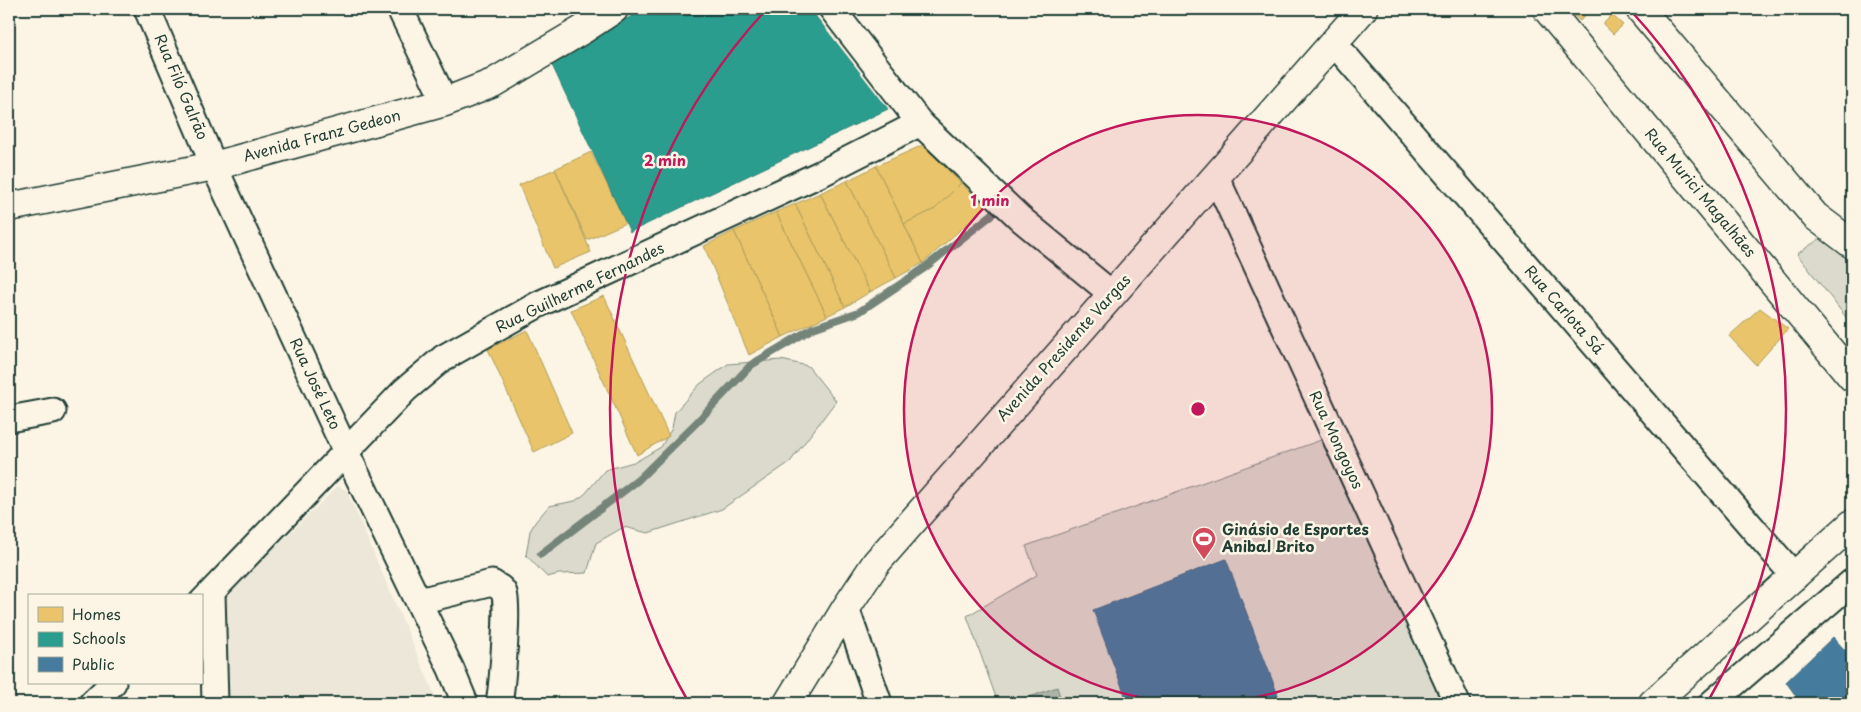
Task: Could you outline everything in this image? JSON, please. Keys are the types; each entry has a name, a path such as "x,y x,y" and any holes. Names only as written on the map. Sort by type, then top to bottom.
{"street":[{"name":"Rua Filó Galrão","path":"147,9 214,166"},
{"path":"400,9 445,102"},
{"name":"Avenida Franz Gedeon","path":"9,207 214,166 445,102 492,83 614,9"},
{"path":"832,9 920,123 1021,219 1112,294"},
{"name":"Avenida Presidente Vargas","path":"788,703 846,608 876,564 918,513 1363,9"},
{"name":"Rua Murici Magalhães","path":"1547,9 1852,377"},
{"path":"1640,9 1815,216 1852,244"},
{"name":"Rua Carlota Sá","path":"1334,43 1795,577"},
{"name":"Rua Guilherme Fernandes","path":"206,598 405,390 443,358 539,304 822,173 920,123"},
{"name":"Rua José Leto","path":"214,166 346,452 419,601 465,703"},
{"name":"Rua Mongoyos","path":"1216,177 1457,703"},
{"path":"9,419 53,411"},
{"path":"1652,703 1852,524"},
{"path":"1712,703 1852,582"},
{"path":"419,601 492,583 501,588 505,595 505,632 499,703"},
{"path":"206,598 215,703"},
{"path":"846,608 879,703"},
{"path":"92,703 112,684"}],"shaded area":[{"path":"1824,236 1852,260 1852,325 1797,254"},
{"path":"781,360 808,366 836,401 790,462 722,509 648,533 624,527 596,543 587,573 559,574 547,577 526,555 530,531 549,506 575,501 585,494 605,470 637,461 661,447 672,428 675,412 700,384 728,364"},
{"name":"Ginásio de Esportes Anibal Brito","path":"1321,440 1442,703 998,703 967,616 1037,575 1026,546"},
{"path":"338,486 347,491 438,703 230,703 220,601"},
{"path":"1057,687 1062,703 1016,703 1016,702"}],"building: Homes":[{"path":"1567,9 1590,9 1580,21"},
{"path":"1612,15 1623,25 1613,34 1603,24"},
{"path":"923,145 961,183 935,209 904,224 876,166"},
{"path":"591,152 626,223 587,240 555,169"},
{"path":"876,166 923,263 896,278 847,181"},
{"path":"555,169 591,252 553,268 519,185"},
{"path":"847,181 896,278 870,292 820,193"},
{"path":"961,183 986,207 923,263 904,224 935,209"},
{"path":"820,193 870,292 845,307 795,204"},
{"path":"795,204 845,307 827,316 776,212"},
{"path":"776,212 827,316 783,337 734,231"},
{"path":"734,231 783,337 749,355 704,246"},
{"path":"604,296 669,436 637,455 571,310"},
{"path":"1760,308 1788,329 1756,365 1729,336"},
{"path":"527,330 572,433 534,452 488,349"}],"building: Schools":[{"path":"643,9 810,9 888,109 630,232 552,65"}],"building: Public":[{"path":"1226,559 1281,703 1128,703 1093,610"},
{"path":"1833,637 1852,658 1852,703 1801,703 1786,682"}],"waterway":[{"path":"541,554 638,480 751,365 813,328 859,312 923,269 994,213"}],"place":[{"name":"Ginásio de Esportes Anibal Brito","path":"1204,560"}]}
